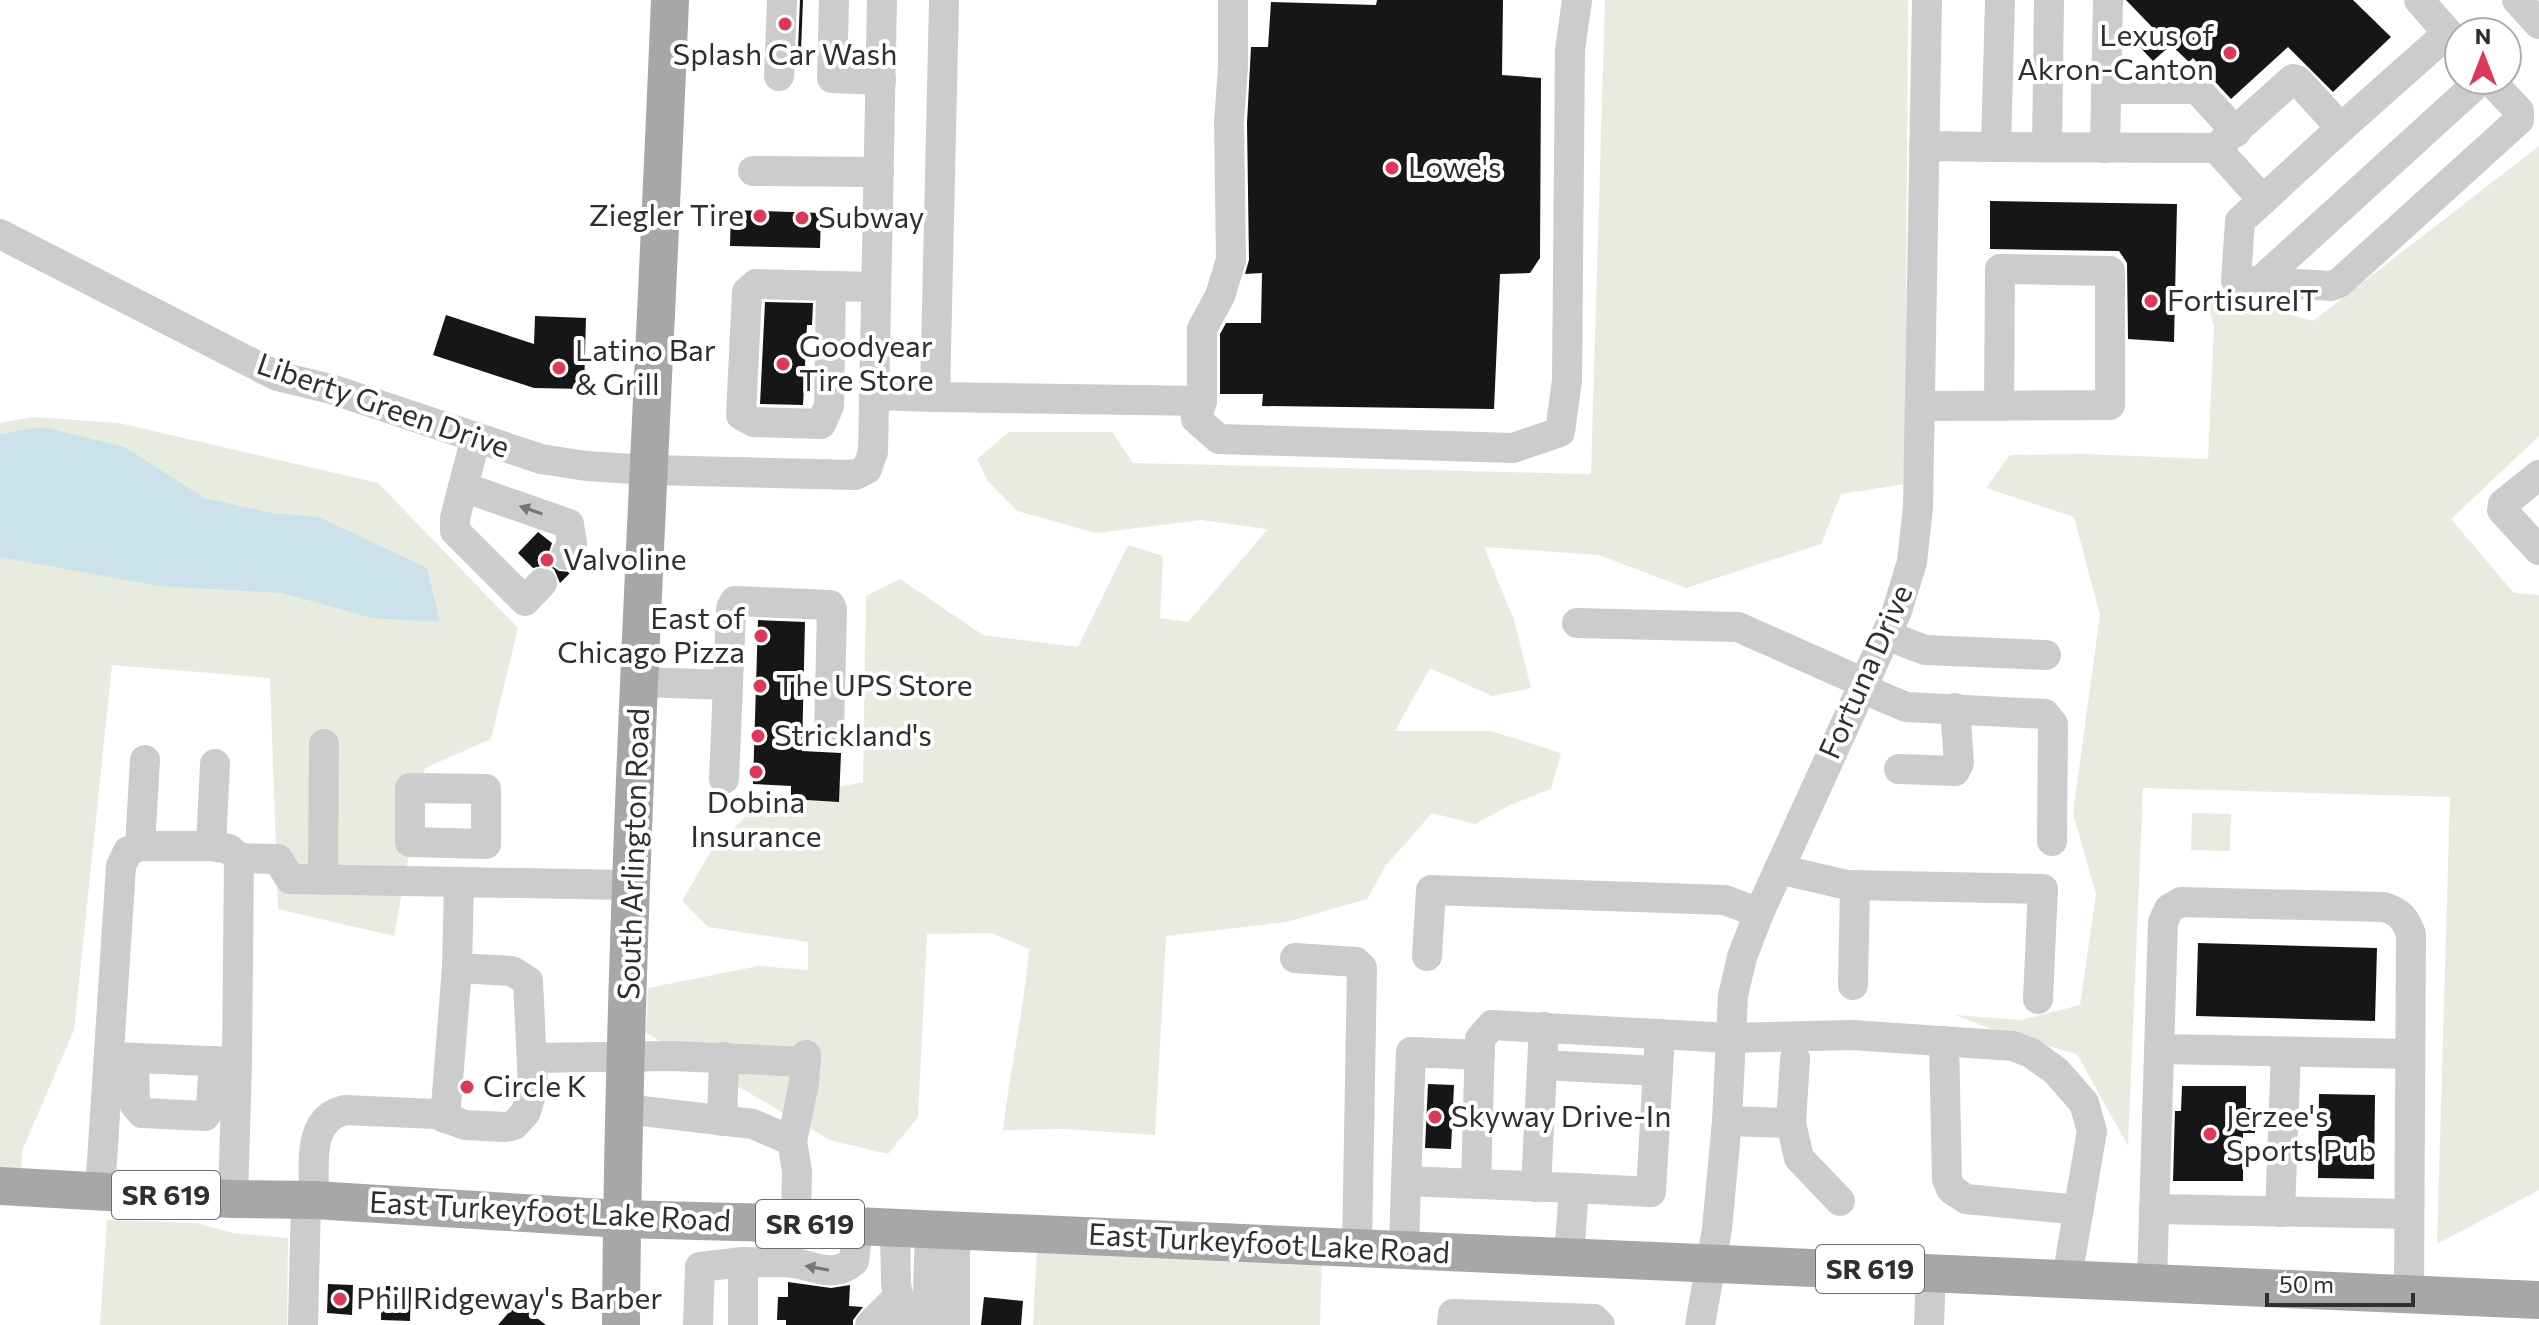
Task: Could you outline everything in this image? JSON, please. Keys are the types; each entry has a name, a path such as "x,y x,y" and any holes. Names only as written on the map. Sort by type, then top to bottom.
{"main road":[{"name":"South Arlington Road","path":"621,1325 629,885 641,682 670,0"},
{"name":"East Turkeyfoot Lake Road","path":"0,1186 233,1199 310,1200 621,1219 796,1223 2539,1300"}],"street":[{"path":"779,76 782,0"},
{"path":"834,0 832,78 881,80"},
{"path":"882,0 874,395 1202,401"},
{"path":"935,397 944,0"},
{"path":"1233,0 1229,122 1231,260 1220,296 1202,329 1202,401 1196,419 1219,439 1513,448 1560,432 1567,380 1570,50 1577,0"},
{"name":"Fortuna Drive","path":"1700,1325 1712,1262 1727,1121 1733,996 1742,957 1759,913 1903,597 1914,552 1918,507 1927,0"},
{"path":"1996,147 2000,0"},
{"path":"2047,147 2049,0"},
{"path":"2105,148 2108,0"},
{"path":"2419,0 2443,28"},
{"path":"2517,0 2539,24"},
{"path":"2443,48 2341,128 2238,225 2236,280 2331,286 2339,283 2519,120 2519,111 2505,96"},
{"path":"1924,146 2105,148 2226,140 2293,79 2341,128"},
{"path":"2106,89 2197,89 2263,200"},
{"path":"2258,283 2463,96"},
{"path":"753,171 879,172"},
{"name":"Liberty Green Drive","path":"0,234 277,376 331,389 541,459 586,466 650,470 855,475 867,469 873,452 874,395"},
{"path":"1920,406 1999,406 2110,405 2110,271 2000,269 1999,406"},
{"path":"831,286 829,406 821,424 754,422 741,415 747,292 756,284 876,287"},
{"path":"476,437 455,531 525,601 542,583"},
{"path":"2539,475 2503,504 2502,510 2539,550"},
{"path":"463,487 569,524 572,543 566,555"},
{"path":"724,779 731,608 735,601 830,605 829,734"},
{"path":"1577,623 1738,627 1906,707 2045,714 2053,724 2052,841"},
{"path":"1886,635 1925,650 2046,655"},
{"path":"641,682 728,685"},
{"path":"1899,769 1955,771 1959,763 1955,708"},
{"path":"323,880 324,744"},
{"path":"140,846 145,760"},
{"path":"211,846 215,764"},
{"path":"445,1118 457,968 469,882 479,844"},
{"path":"226,1062 205,1116 142,1113 135,1105 122,1057 121,866 128,851 140,846 229,849 239,858 278,859 290,879 629,885"},
{"path":"233,1199 226,1062 239,858"},
{"path":"1779,869 1855,885 2043,889 2038,999"},
{"path":"1853,985 1855,885"},
{"path":"1427,956 1431,890 1725,900 1759,913"},
{"path":"2152,1281 2163,922 2169,909 2181,902 2384,907 2398,911 2406,920 2411,934 2409,1293"},
{"path":"1295,958 1356,962 1362,968 1357,1248"},
{"path":"303,1325 310,1200 316,1136 320,1124 335,1112 345,1110 435,1114 465,1125 506,1127 514,1125 529,1105 533,1087 528,981 512,971 457,968"},
{"path":"1476,1184 1480,1039 1492,1025 1730,1038 1852,1035 2013,1046 2031,1053 2056,1071 2084,1103 2092,1131 2067,1278"},
{"path":"1536,1187 1544,1027"},
{"path":"1406,1181 1651,1192 1660,1034"},
{"path":"1944,1041 1947,1179 1951,1189 1966,1199 2079,1210"},
{"path":"2159,1049 2410,1054"},
{"path":"1404,1250 1411,1052 1480,1055"},
{"path":"2280,1212 2286,1052"},
{"path":"122,1057 226,1062"},
{"path":"100,1192 102,1126 122,1057"},
{"path":"722,1121 724,1057"},
{"path":"532,1058 806,1059 792,1141 797,1171 796,1223"},
{"path":"1795,1059 1791,1123 1799,1158 1840,1201"},
{"path":"1543,1065 1658,1071"},
{"path":"625,1109 753,1124 792,1141"},
{"path":"1727,1121 1791,1123"},
{"path":"1569,1257 1574,1188"},
{"path":"2154,1209 2409,1214"},
{"path":"698,1325 700,1267 743,1262 795,1263 818,1270 847,1268 854,1261 858,1226"},
{"path":"870,1325 902,1318 896,1284 927,1229"},
{"path":"927,1229 955,1325"},
{"path":"743,1262 743,1325"},
{"path":"1929,1325 1931,1272"},
{"path":"1452,1325 1453,1314 1594,1319 1600,1325"}],"shaded area":[{"path":"1605,0 1908,0 1905,484 1841,494 1821,544 1686,588 1599,555 1484,547 1514,620 1531,688 1492,696 1430,668 1395,731 1491,731 1561,753 1551,789 1510,805 1475,824 1432,813 1386,865 1367,899 1286,922 1166,936 1155,1135 1065,1129 1003,1130 1029,949 992,933 927,934 918,1117 888,1154 830,1140 646,1033 648,988 759,966 808,970 808,942 708,927 682,901 711,851 759,803 863,782 866,596 900,579 983,635 1078,647 1128,545 1163,556 1160,618 1188,622 1268,529 1201,520 1096,533 1017,511 988,481 977,459 1009,432 1112,432 1133,463 1591,474"},
{"path":"2539,146 2539,436 2451,519 2514,593 2539,595 2539,1190 2437,1244 2450,797 2143,788 2128,1146 2077,1054 2002,1033 1955,1015 2021,1020 2080,1005 2096,894 2073,813 2100,615 2074,517 1986,488 2010,455 2085,454 2208,459 2214,326 2203,290 2313,321"},
{"path":"33,417 119,423 378,483 518,628 491,739 425,768 394,936 278,909 270,678 112,665 74,1030 22,1151 21,1174 0,1172 0,423"},
{"path":"2192,813 2231,814 2230,851 2191,850"},
{"path":"107,1220 197,1223 233,1233 288,1238 287,1325 100,1325"},
{"path":"1037,1249 1322,1258 1320,1325 1033,1325"}],"water":[{"path":"42,427 125,447 204,498 272,513 319,517 427,568 440,622 372,618 282,593 159,586 0,557 0,434"}],"building":[{"path":"800,0 803,0 801,50 798,50"},
{"name":"Lowe's","path":"1377,0 1503,0 1502,75 1541,78 1540,258 1530,273 1500,274 1494,409 1262,406 1263,394 1220,394 1220,334 1226,323 1261,323 1262,273 1245,274 1249,260 1247,123 1251,47 1268,47 1271,2 1376,5"},
{"name":"Lexus of Akron-Canton","path":"2126,0 2353,0 2391,37 2333,92 2288,47 2231,99 2193,58 2189,62 2171,45 2153,61 2136,43 2152,27"},
{"name":"FortisureIT","path":"1990,201 2177,204 2174,342 2128,339 2127,263 2119,251 1990,249"},
{"path":"731,210 821,213 820,248 730,246"},
{"name":"Goodyear Tire Store","path":"765,302 813,303 812,325 807,325 803,405 760,404"},
{"path":"446,315 534,344 535,316 586,318 584,389 534,388 433,355"},
{"path":"538,532 552,543 548,555 552,566 559,571 571,572 560,583 554,569 545,565 533,568 518,553"},
{"path":"758,620 805,622 802,751 841,753 839,802 791,799 791,786 753,784"},
{"path":"2198,943 2377,948 2375,1021 2196,1016"},
{"name":"Skyway Drive-In","path":"1428,1084 1454,1085 1451,1149 1425,1148"},
{"name":"Jerzee's Sports Pub","path":"2182,1086 2246,1086 2246,1108 2256,1108 2255,1133 2243,1133 2243,1181 2173,1181 2175,1111 2181,1111"},
{"path":"2319,1094 2375,1095 2374,1179 2318,1178"},
{"path":"788,1282 831,1288 850,1285 849,1306 863,1307 853,1320 853,1325 786,1325 786,1320 777,1320 778,1297 788,1297"},
{"name":"Phil Ridgeway's Barber","path":"328,1284 353,1285 352,1315 327,1313"},
{"path":"386,1286 411,1287 410,1321 381,1320 381,1299 385,1299"},
{"path":"984,1297 1023,1301 1021,1325 981,1325"},
{"path":"517,1303 546,1325 498,1325"}],"place":[{"name":"Splash Car Wash","path":"785,24"},
{"name":"Lexus of Akron-Canton","path":"2230,53"},
{"name":"Lowe's","path":"1392,168"},
{"name":"Ziegler Tire","path":"760,216"},
{"name":"Subway","path":"802,218"},
{"name":"FortisureIT","path":"2151,301"},
{"name":"Goodyear Tire Store","path":"783,364"},
{"name":"Latino Bar & Grill","path":"559,368"},
{"name":"Valvoline","path":"547,560"},
{"name":"East of Chicago Pizza","path":"761,636"},
{"name":"The UPS Store","path":"760,686"},
{"name":"Strickland's","path":"758,736"},
{"name":"Dobina Insurance","path":"756,772"},
{"name":"Circle K","path":"467,1087"},
{"name":"Skyway Drive-In","path":"1435,1117"},
{"name":"Jerzee's Sports Pub","path":"2210,1134"},
{"name":"Phil Ridgeway's Barber","path":"340,1299"}]}
